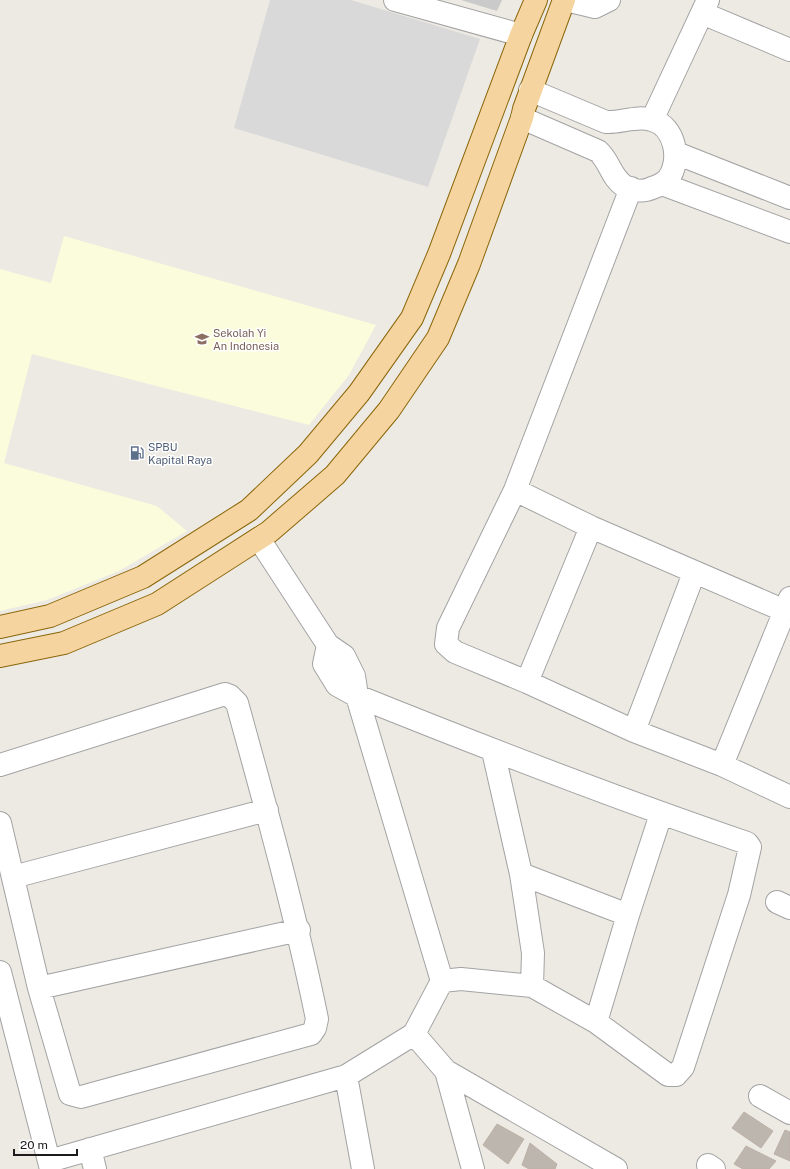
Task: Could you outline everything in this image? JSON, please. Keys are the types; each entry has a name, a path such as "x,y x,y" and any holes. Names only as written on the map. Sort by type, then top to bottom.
{"main road":[{"path":"0,626 50,616 143,577 249,510 308,454 360,393 412,318 439,254 521,35 536,0"},
{"path":"0,656 64,643 157,604 259,539 335,475 388,410 438,338 469,264 522,118 530,90 565,0"},
{"path":"439,254 469,264"}],"street":[{"path":"395,0 521,35"},
{"path":"565,0 581,5 596,7 609,0"},
{"path":"652,120 705,7 790,50"},
{"path":"522,118 598,151 605,156 617,179 626,187 648,190 662,184 674,169 676,153 668,132 660,124 652,120 638,118 617,123 606,122 530,90"},
{"path":"676,153 790,198"},
{"path":"662,184 790,232"},
{"path":"631,188 515,490 448,628 446,644 455,652 527,682 634,731 722,765 790,797"},
{"path":"515,490 591,527 694,573 788,604 722,765"},
{"path":"527,682 591,527"},
{"path":"0,972 50,1165 92,1159 346,1076 414,1034 442,982 357,696 354,676 344,656 328,645 259,539"},
{"path":"634,731 694,573"},
{"path":"0,765 225,694 230,696 237,702 298,930 317,1019 315,1028 311,1034 81,1097 70,1094 39,988 0,823"},
{"path":"357,696 493,751 660,814 749,845 750,852 739,895 683,1067 680,1072 673,1076 668,1075 596,1022 532,986 461,979 442,982"},
{"path":"493,751 521,874 534,953 532,986"},
{"path":"13,877 267,810"},
{"path":"596,1022 660,814"},
{"path":"521,874 628,915"},
{"path":"39,988 298,930"},
{"path":"414,1034 446,1070 616,1169"},
{"path":"446,1070 473,1169"},
{"path":"346,1076 364,1169"},
{"path":"760,1096 790,1113"}],"shaded area":[{"path":"270,0 351,0 480,39 428,187 234,128"},
{"path":"461,0 502,0 497,11"},
{"name":"Sekolah Yi An Indonesia","path":"64,236 376,325 349,375 309,425 32,354 4,463 157,506 187,531 119,571 47,600 0,611 0,269 51,283"}],"building":[{"path":"744,1112 773,1131 761,1148 732,1128"},
{"path":"497,1124 524,1139 508,1164 483,1145"},
{"path":"785,1130 790,1132 790,1161 774,1154"},
{"path":"530,1143 557,1164 555,1169 529,1169 522,1165"},
{"path":"746,1146 776,1161 769,1169 743,1169 734,1164"}],"place":[{"name":"Sekolah Yi An Indonesia","path":"202,339"},
{"name":"SPBU Kapital Raya","path":"137,453"}]}
